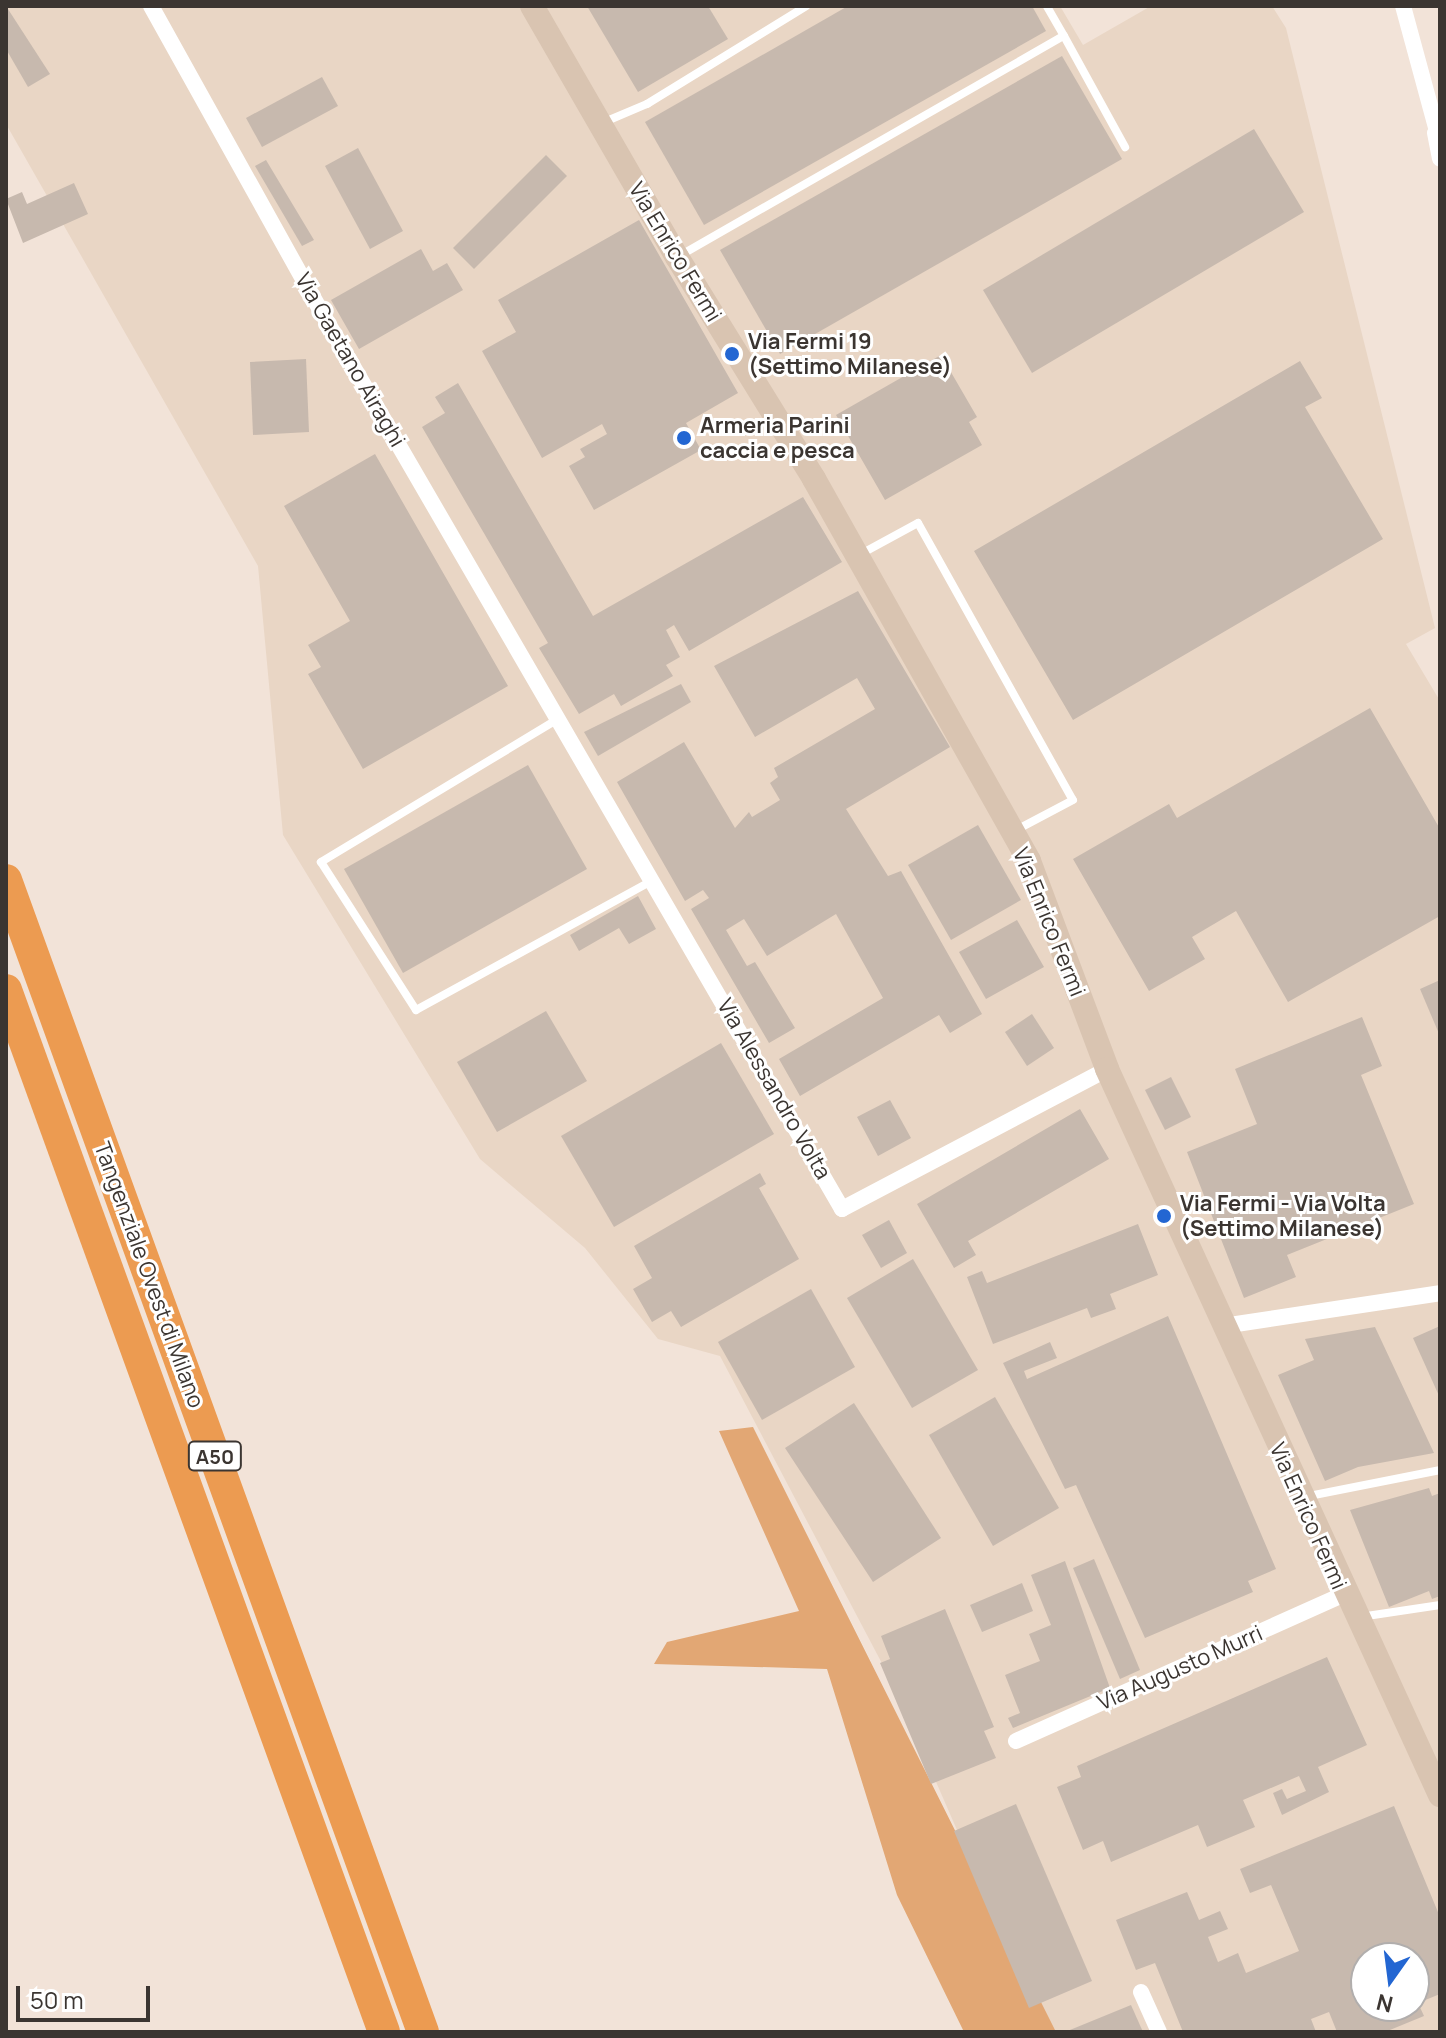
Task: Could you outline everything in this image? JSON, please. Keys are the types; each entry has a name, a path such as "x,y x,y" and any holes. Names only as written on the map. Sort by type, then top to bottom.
{"highway":[{"name":"Tangenziale Ovest di Milano","path":"6,880 423,2032"},
{"name":"Tangenziale Ovest di Milano","path":"6,990 384,2032"}],"street":[{"name":"Via Gaetano Airaghi","path":"151,6 322,313 558,714"},
{"name":"Via Enrico Fermi","path":"532,6 677,257 857,556 1029,861 1107,1069 1355,1618 1440,1795"},
{"path":"1403,6 1440,159"},
{"path":"1432,119 1440,142"},
{"name":"Via Alessandro Volta","path":"558,714 842,1209 1107,1069"},
{"path":"1223,1326 1440,1293"},
{"name":"Via Augusto Murri","path":"1016,1741 1344,1594"},
{"path":"1141,1992 1159,2032"}],"lane":[{"path":"600,124 647,104 806,6"},
{"path":"1047,6 1125,147"},
{"path":"677,257 1064,36"},
{"path":"857,556 918,523 1073,800 1012,833"},
{"path":"558,714 321,862 416,1010 653,879"},
{"path":"1300,1498 1440,1470"},
{"path":"1355,1618 1440,1605"}],"shaded area":[{"path":"6,6 1060,6 1083,45 1151,6 1272,6 1286,28 1435,628 1406,644 1440,701 1440,2032 1045,2032 896,1690 720,1356 658,1339 585,1248 480,1159 283,835 258,566 6,124"},
{"path":"753,1427 1056,2032 964,2032 897,1895 827,1669 654,1664 667,1642 799,1611 719,1431"}],"building":[{"path":"6,6 50,74 28,87 6,49"},
{"path":"587,6 708,6 728,39 638,92"},
{"path":"848,6 1032,6 1046,31 704,225 645,122"},
{"path":"1062,56 1122,159 780,354 720,250"},
{"path":"322,77 338,106 262,147 246,118"},
{"path":"1254,129 1304,212 1032,373 983,290"},
{"path":"358,148 403,231 370,249 325,166"},
{"path":"546,155 567,176 474,269 453,248"},
{"path":"266,160 314,240 302,246 255,166"},
{"path":"74,183 88,214 23,243 6,199 22,192 27,204"},
{"path":"639,220 738,393 686,423 701,450 594,510 569,466 585,457 580,449 607,434 602,424 542,458 482,351 516,332 498,300"},
{"path":"421,249 433,271 447,263 463,290 359,349 331,300"},
{"path":"941,355 977,417 969,422 982,445 885,500 836,415"},
{"path":"306,359 309,432 253,435 250,362"},
{"path":"1300,361 1322,398 1305,407 1383,539 1073,720 974,551"},
{"path":"458,383 593,616 803,497 842,562 689,651 674,625 666,630 680,657 666,665 673,676 621,706 614,694 579,714 539,648 548,643 422,427 445,413 435,397"},
{"path":"375,454 508,686 363,769 308,674 321,667 308,645 350,621 284,506"},
{"path":"858,591 950,747 846,809 888,876 901,871 982,1014 950,1033 939,1015 800,1096 779,1059 883,998 836,914 767,956 744,919 726,930 747,966 755,962 795,1028 769,1043 691,909 709,898 703,890 685,901 617,782 684,742 735,828 749,812 752,817 780,800 770,783 778,777 774,768 875,709 857,678 755,737 714,666"},
{"path":"681,684 691,702 598,756 584,732"},
{"path":"1370,708 1440,829 1440,916 1288,1002 1236,911 1192,937 1205,959 1149,991 1073,859 1169,804 1177,818"},
{"path":"528,765 587,869 403,973 344,869"},
{"path":"978,825 1021,900 951,940 908,865"},
{"path":"638,896 656,929 629,944 619,928 579,951 570,935"},
{"path":"1017,920 1044,967 986,999 959,952"},
{"path":"1440,980 1440,1036 1420,989"},
{"path":"546,1011 587,1081 497,1132 457,1062"},
{"path":"1032,1014 1054,1048 1027,1066 1005,1032"},
{"path":"1362,1017 1382,1066 1361,1075 1414,1204 1287,1255 1296,1277 1244,1298 1187,1152 1257,1124 1235,1069"},
{"path":"721,1043 774,1134 614,1227 561,1136"},
{"path":"1171,1077 1191,1117 1165,1130 1145,1090"},
{"path":"890,1100 911,1138 878,1156 857,1117"},
{"path":"1080,1109 1109,1159 968,1241 976,1255 954,1268 917,1204"},
{"path":"760,1173 766,1184 759,1188 799,1259 681,1327 671,1311 652,1322 633,1289 652,1278 634,1246"},
{"path":"889,1220 907,1253 881,1268 862,1235"},
{"path":"1138,1224 1158,1275 1110,1294 1116,1309 1091,1318 1087,1308 993,1344 967,1277 982,1271 987,1283"},
{"path":"913,1259 978,1370 912,1408 847,1298"},
{"path":"811,1289 855,1367 762,1420 718,1342"},
{"path":"1168,1316 1276,1569 1248,1581 1253,1592 1145,1638 1076,1485 1065,1489 1003,1363 1050,1342 1057,1358 1024,1371 1027,1379"},
{"path":"1440,1326 1440,1398 1413,1338"},
{"path":"1375,1327 1434,1453 1358,1467 1325,1481 1278,1375 1314,1360 1305,1339"},
{"path":"995,1397 1059,1508 993,1546 929,1435"},
{"path":"854,1403 941,1538 873,1582 785,1448"},
{"path":"1429,1488 1432,1496 1440,1493 1440,1596 1432,1599 1429,1591 1389,1607 1350,1510"},
{"path":"1094,1559 1140,1670 1120,1679 1073,1568"},
{"path":"1065,1561 1110,1688 1013,1728 1008,1718 1020,1713 1005,1675 1040,1661 1029,1634 1051,1625 1031,1575"},
{"path":"1022,1583 1033,1611 982,1632 970,1605"},
{"path":"945,1609 994,1727 984,1731 996,1758 931,1784 880,1663 890,1659 881,1636"},
{"path":"1327,1657 1367,1745 1318,1767 1329,1792 1282,1815 1273,1793 1282,1789 1287,1799 1306,1791 1299,1776 1243,1800 1255,1827 1207,1847 1198,1825 1111,1862 1103,1841 1083,1850 1057,1787 1081,1777 1077,1766"},
{"path":"1016,1804 1092,1981 1029,2008 954,1831"},
{"path":"1394,1806 1440,1917 1440,1994 1430,1998 1430,1942 1350,1942 1350,2022 1409,2022 1385,2032 1337,2032 1329,2012 1311,2019 1316,2032 1183,2032 1155,1963 1136,1970 1116,1920 1187,1892 1199,1920 1220,1911 1228,1929 1208,1937 1218,1962 1238,1953 1246,1973 1299,1951 1271,1885 1250,1893 1240,1869"},
{"path":"1131,2005 1143,2032 1065,2032"}],"place":[{"name":"Via Fermi 19 (Settimo Milanese)","path":"732,354"},
{"name":"Armeria Parini caccia e pesca","path":"684,438"},
{"name":"Via Fermi - Via Volta (Settimo Milanese)","path":"1164,1216"}]}
